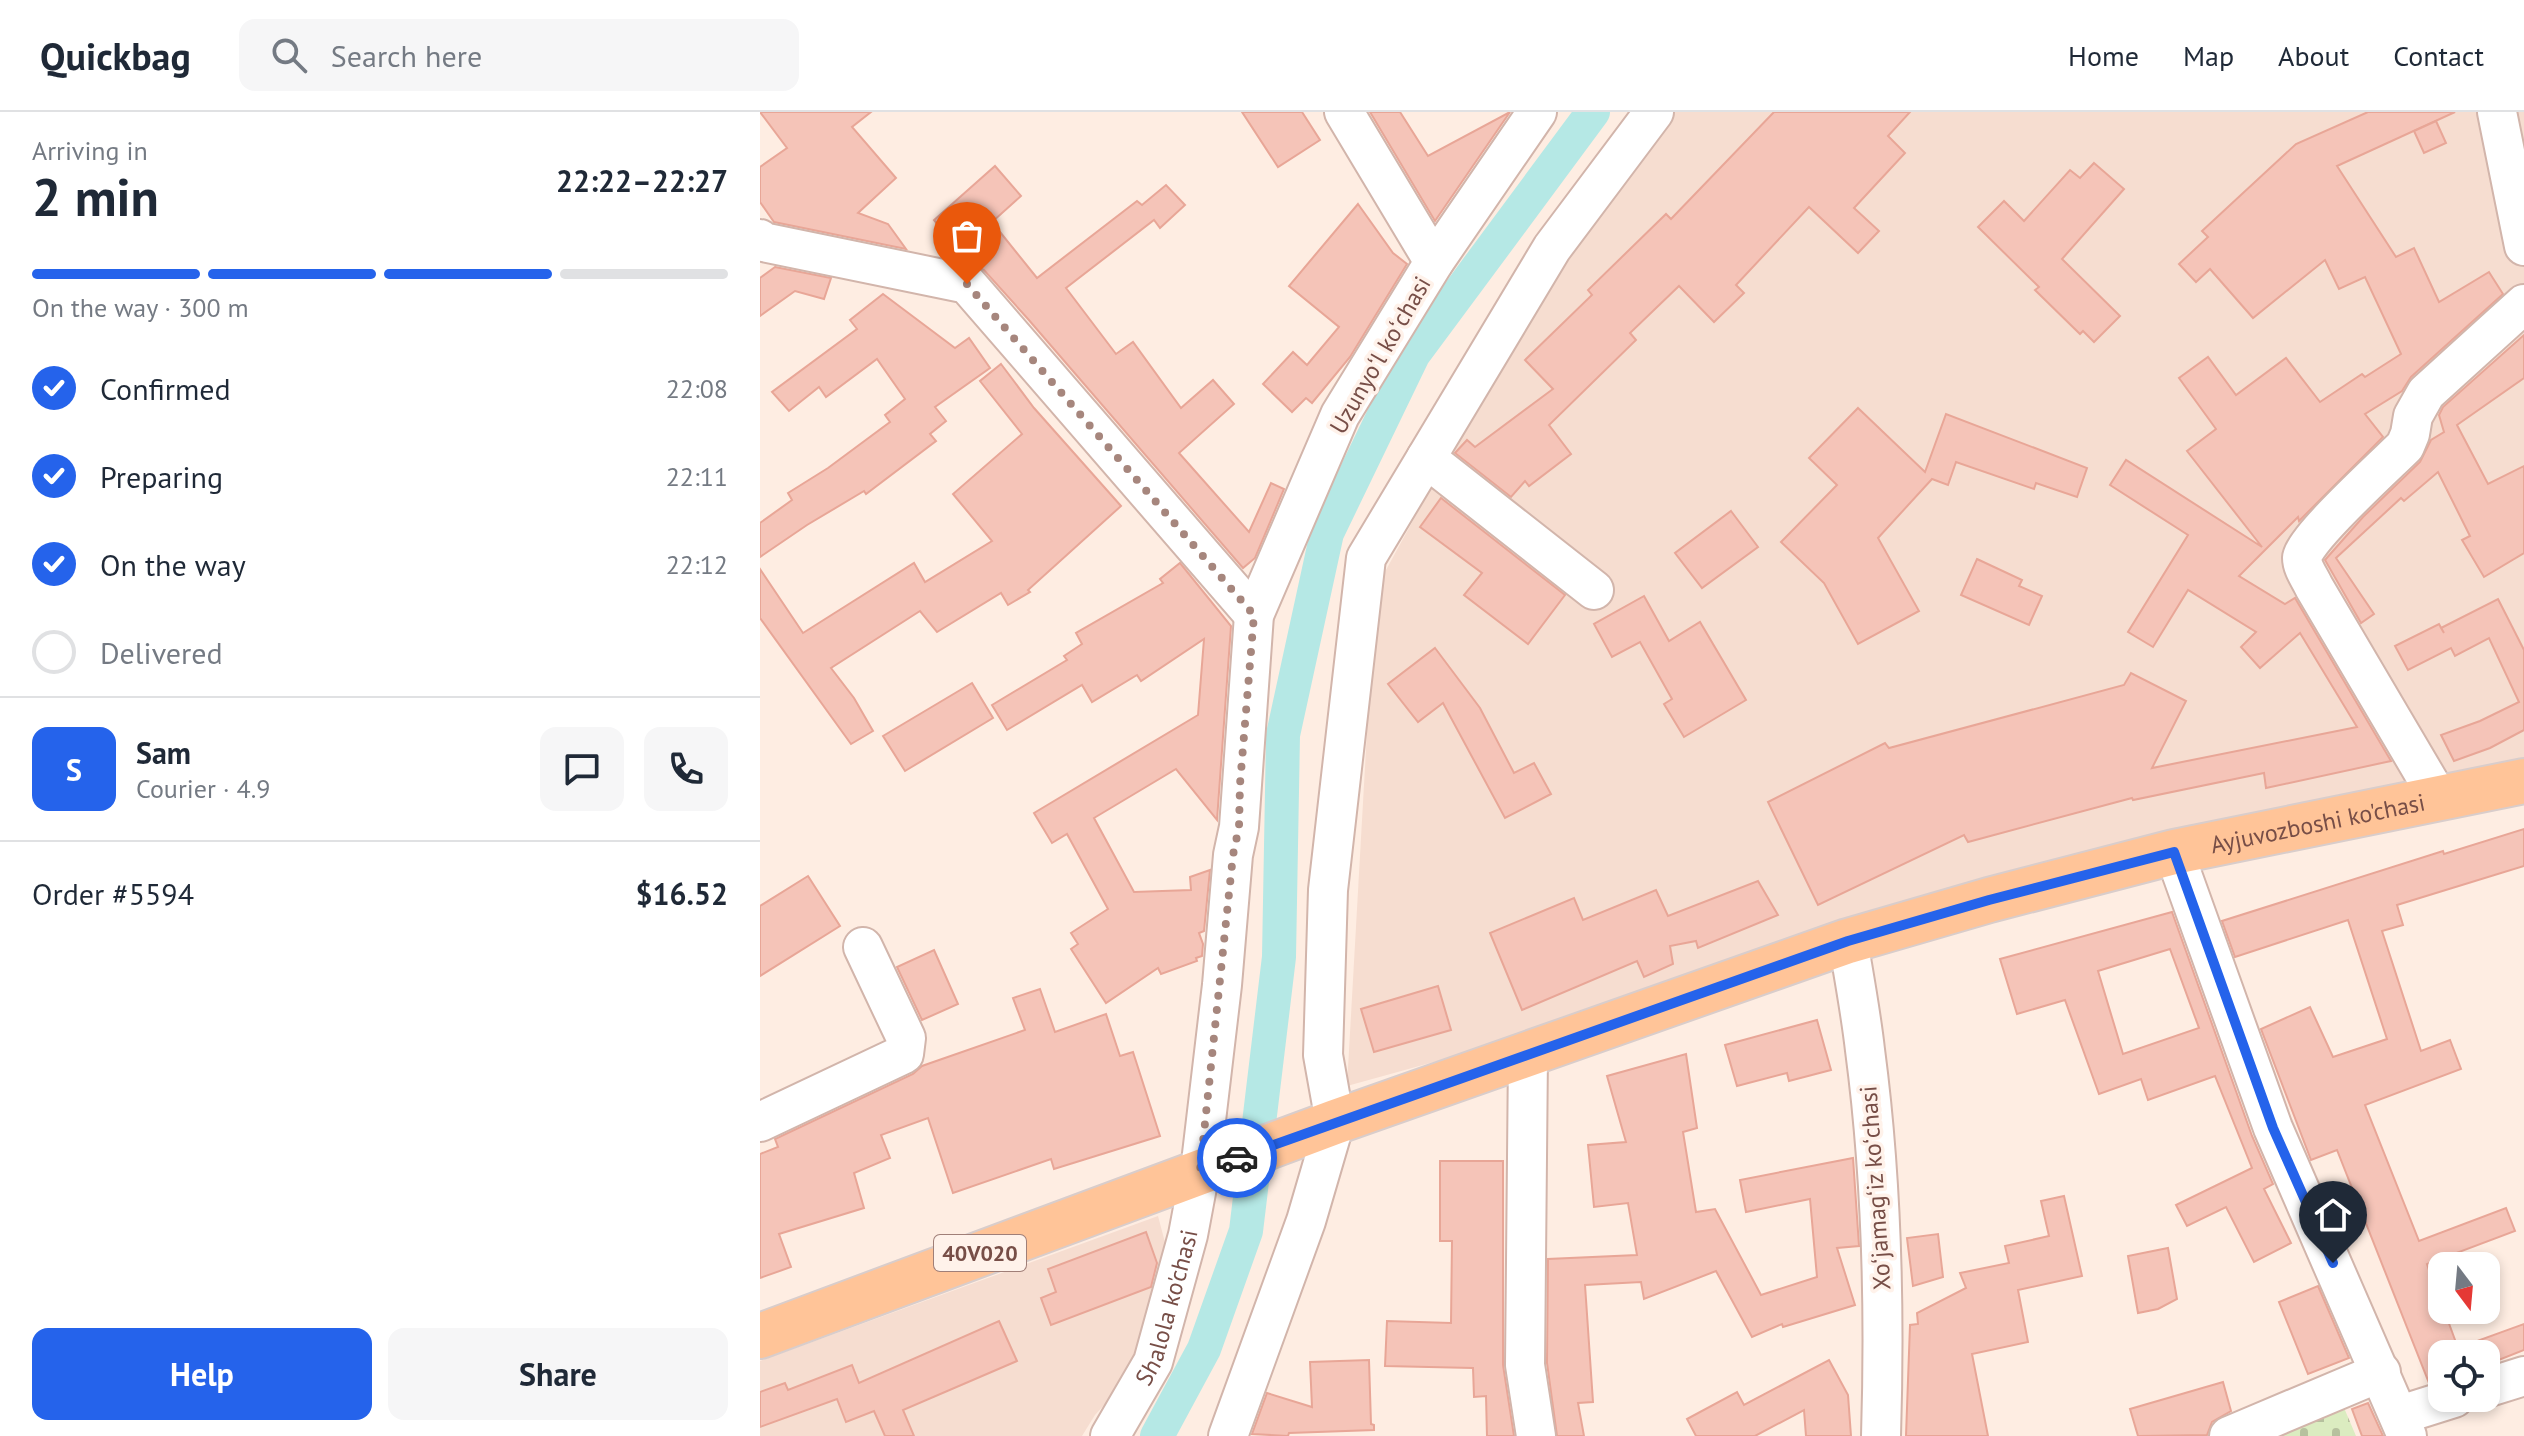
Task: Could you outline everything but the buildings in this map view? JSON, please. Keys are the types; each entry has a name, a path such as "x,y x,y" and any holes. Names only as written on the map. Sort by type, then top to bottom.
{"main road":[{"name":"Ayjuvozboshi ko'chasi","path":"1335,1122 1848,941 1989,900 2174,852 2524,781"},
{"name":"40V020","path":"760,1336 1335,1122"}],"street":[{"path":"1344,112 1434,262"},
{"name":"Uzunyoʻl koʻchasi","path":"1200,1171 1233,855 1239,827 1254,615 1340,415 1434,262 1537,112"},
{"path":"1228,1436 1306,1221 1335,1122 1323,1055 1328,890 1366,558 1552,248 1654,112"},
{"path":"2497,112 2524,246"},
{"path":"761,242 967,284 1254,615"},
{"path":"2439,799 2314,587 2302,558 2305,548 2322,529 2405,446 2413,416 2426,393 2524,304"},
{"path":"1426,458 1594,590"},
{"path":"2174,852 2273,1128 2404,1426 2429,1412"},
{"name":"Xoʻjamagʻiz koʻchasi","path":"1848,941 1866,1050 1880,1201 1884,1339 1881,1436"},
{"path":"760,1122 904,1054 906,1038 863,947"},
{"path":"1528,1054 1525,1365 1536,1436"},
{"name":"Shalola ko'chasi","path":"1110,1436 1153,1362 1188,1235 1200,1171"},
{"path":"2229,1436 2381,1372"},
{"path":"2500,1384 2524,1376"}],"shaded area":[{"path":"1668,112 2524,112 2524,771 2425,788 1347,1086 1375,590 1552,267"},
{"path":"1158,1216 1176,1284 1156,1348 1095,1415 1082,1436 760,1436 760,1361"}],"green space":[{"path":"2336,1389 2356,1436 2231,1436"}],"waterway":[{"path":"1157,1436 1204,1349 1246,1231 1279,957 1283,735 1327,533 1413,355 1593,112"}],"way so far":[{"path":"967,284 1254,615 1239,827 1233,855 1222,985 1200,1171 1237,1158"}],"route":[{"path":"1237,1158 1848,941 1989,900 2174,852 2273,1128 2333,1263"}]}
